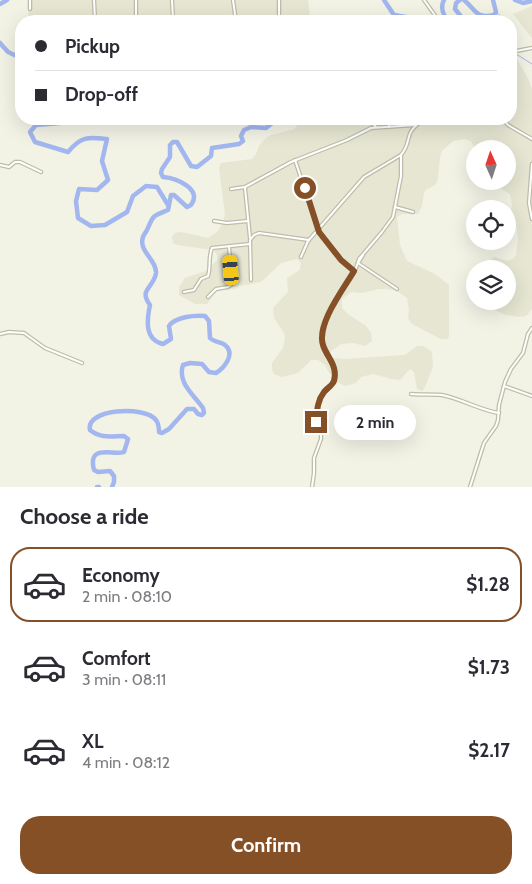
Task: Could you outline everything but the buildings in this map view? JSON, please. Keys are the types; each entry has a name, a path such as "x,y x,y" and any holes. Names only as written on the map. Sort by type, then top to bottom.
{"street":[{"path":"30,0 30,9"},
{"path":"94,0 95,15"},
{"path":"136,0 136,15"},
{"path":"172,0 173,15"},
{"path":"233,0 235,15"},
{"path":"278,0 279,15"},
{"path":"424,0 435,15"},
{"path":"517,50 532,48"},
{"path":"373,125 376,128"},
{"path":"231,189 245,187 295,160 376,128 415,125"},
{"path":"312,486 314,458 320,439 320,429 316,422 318,408 323,394 333,383 335,373 333,363 322,343 325,322 334,303 363,255 391,220 396,207 402,155 409,133 415,125"},
{"path":"508,125 532,139"},
{"path":"300,257 309,240 364,177 402,155"},
{"path":"295,160 318,229 341,260 354,271"},
{"path":"0,165 9,166 20,162 41,172"},
{"path":"532,164 529,204 532,219"},
{"path":"245,187 250,240 251,280"},
{"path":"396,207 413,212"},
{"path":"214,221 227,223 248,221"},
{"path":"250,240 258,233 309,240"},
{"path":"184,292 194,290 201,279 208,276 213,247 250,244"},
{"path":"208,297 216,289 228,287 232,284 229,246"},
{"path":"358,263 397,289"},
{"path":"470,486 482,447 496,426 504,386 511,369 523,353 528,334 532,328"},
{"path":"0,334 9,332 24,333 45,348 82,363"},
{"path":"504,386 532,396"},
{"path":"411,394 442,395 484,410 499,413"}],"shaded area":[{"path":"28,0 308,0 310,15 299,15 29,15"},
{"path":"532,6 532,38 517,19 517,15 513,14"},
{"path":"517,59 532,89 532,309 526,316 518,317 495,310 516,310 516,260 510,260 516,255 518,240 516,200 511,200 510,194 503,190 516,190 516,140 464,139 453,141 442,151 438,179 435,185 424,193 422,206 418,214 402,214 397,217 400,245 406,259 435,274 449,285 449,337 447,339 441,339 412,324 408,318 407,298 397,291 378,289 362,293 351,292 342,299 342,308 366,326 371,333 372,341 365,346 353,343 341,344 330,352 331,356 333,358 345,359 405,355 417,346 423,346 432,352 433,367 422,391 417,389 414,372 410,369 400,380 373,374 361,377 356,383 345,386 339,383 325,365 318,360 311,360 298,373 282,377 274,374 272,363 283,348 285,338 284,333 274,318 273,308 288,292 287,278 300,270 301,263 297,259 281,263 261,282 217,290 207,304 195,304 179,295 179,287 185,278 206,271 217,260 217,255 213,250 177,245 173,243 172,237 175,233 181,232 208,238 217,232 223,223 225,214 219,168 221,163 252,159 266,138 294,129 298,125 517,125"},
{"path":"494,257 504,260 490,260"}],"waterway":[{"path":"0,4 7,0"},
{"path":"384,0 394,15"},
{"path":"444,0 442,6 445,15"},
{"path":"460,0 456,3 455,9 460,15"},
{"path":"464,0 480,15"},
{"path":"493,0 496,12 494,15"},
{"path":"515,0 523,3 532,1"},
{"path":"496,12 499,15"},
{"path":"0,43 8,52 15,55"},
{"path":"517,55 532,64"},
{"path":"36,125 30,132 35,142 68,152 81,140 107,139 102,161 108,180 97,190 79,189 76,201 78,218 91,226 105,225 127,212 133,196 146,186 157,187 168,205"},
{"path":"112,487 114,476 110,471 98,472 94,470 94,456 103,452 124,452 128,439 124,436 98,435 90,430 91,423 97,417 106,414 129,411 140,412 150,415 156,420 159,432 162,433 169,429 187,409 194,409 198,414 202,415 204,413 203,408 184,383 182,377 183,365 190,363 202,364 209,372 216,373 222,368 229,356 225,345 210,338 209,321 205,316 185,317 176,320 169,326 171,339 163,344 153,338 148,328 150,305 146,292 155,278 156,268 143,247 143,236 152,219 168,210 171,195 174,195 187,207 191,205 194,199 194,194 186,185 163,177 161,173 170,157 170,145 173,142 177,142 191,166 197,167 211,156 212,148 239,144 243,141 241,136 244,130 251,127 266,128 270,125"}],"route":[{"path":"305,188 319,232 341,260 354,271 334,303 325,322 322,343 333,363 335,373 333,383 320,398 316,422"}]}
